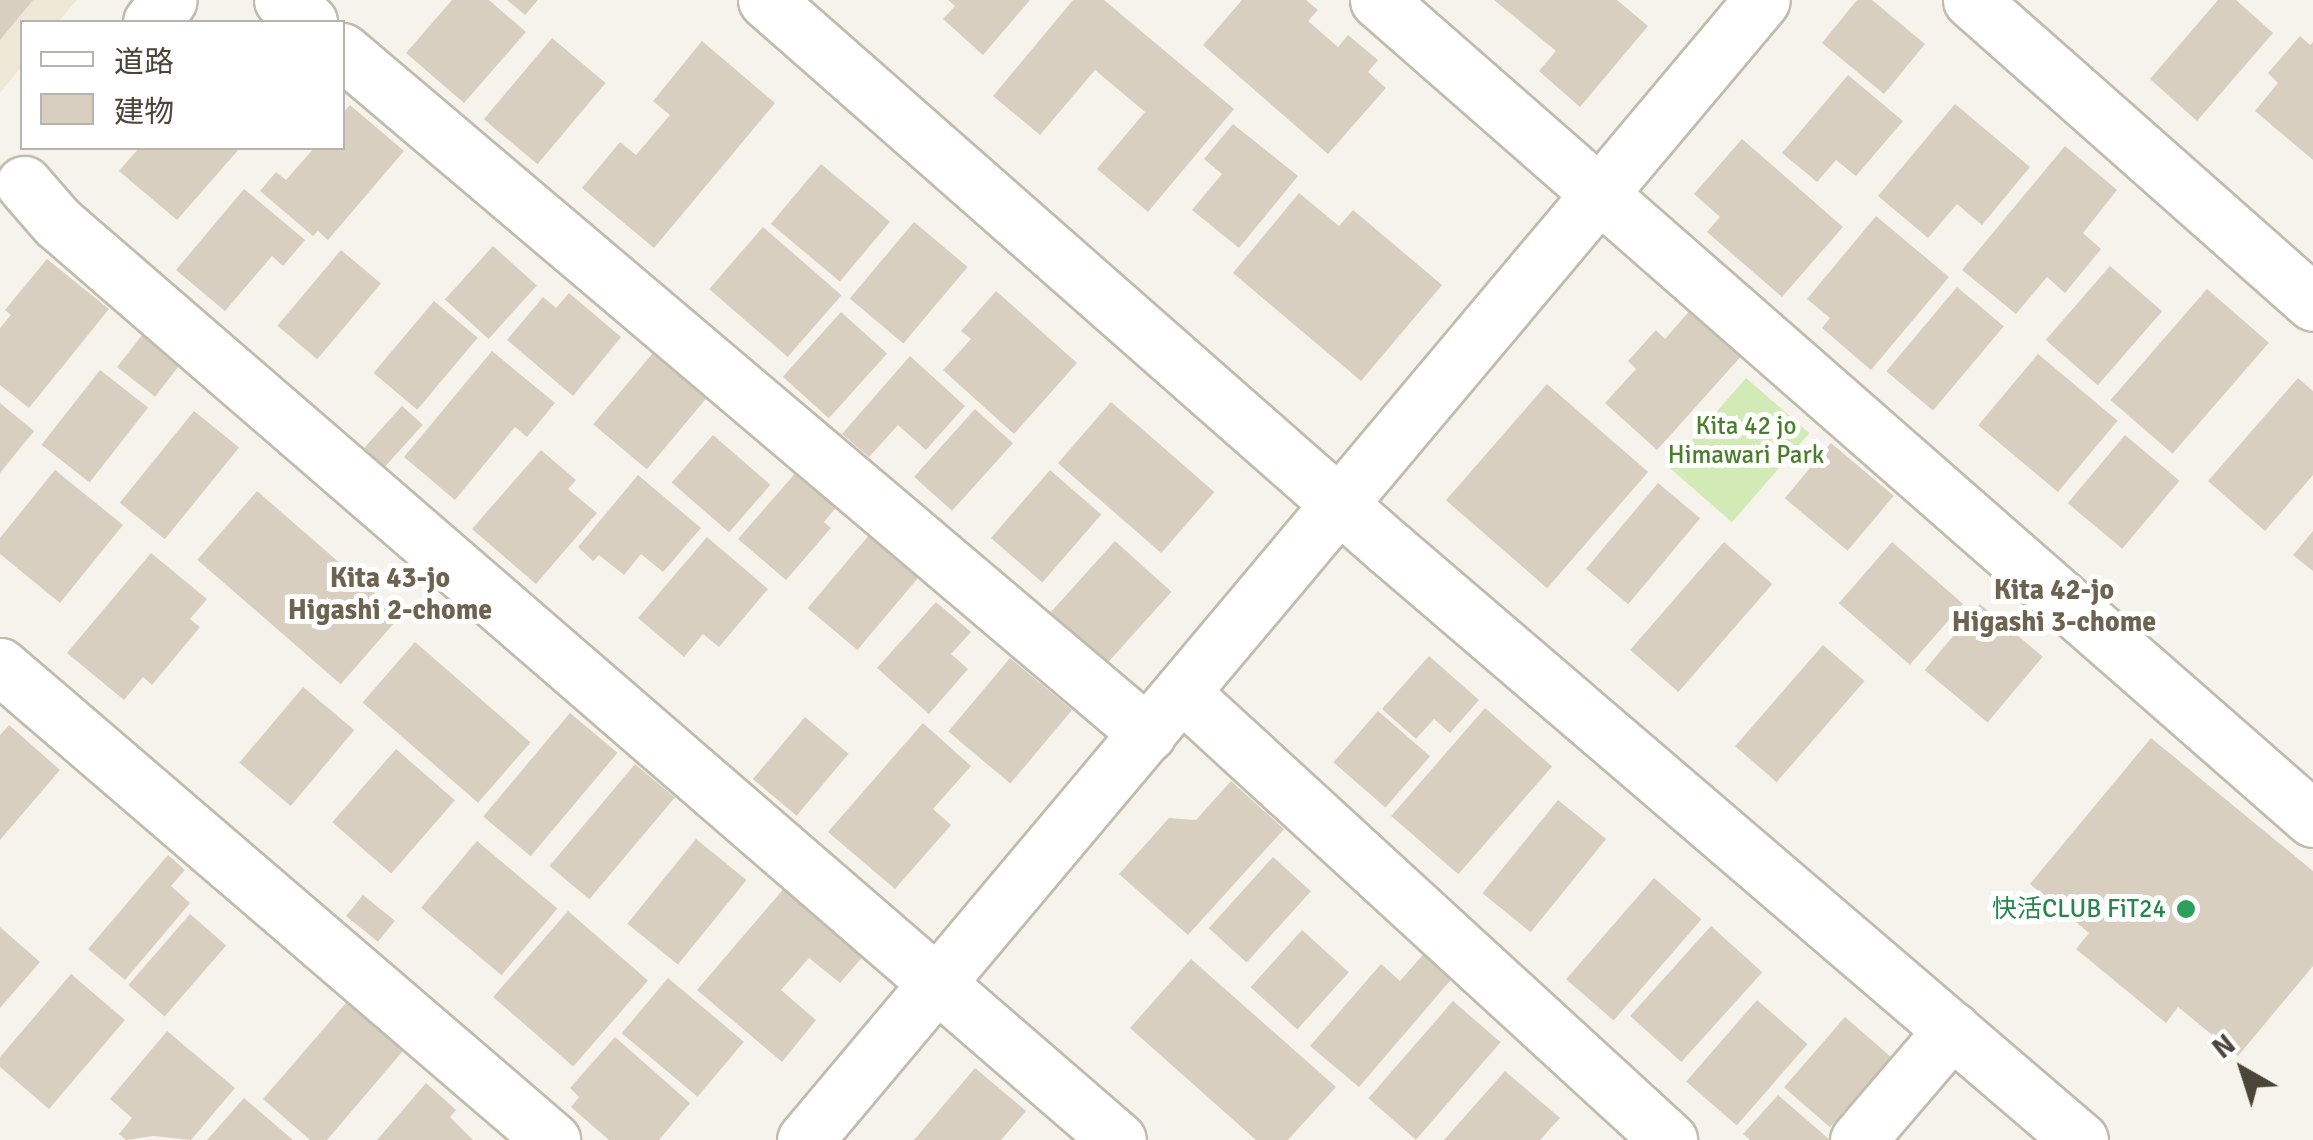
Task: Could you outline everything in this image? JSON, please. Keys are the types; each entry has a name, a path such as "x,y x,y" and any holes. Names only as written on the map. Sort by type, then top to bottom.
{"street":[{"path":"154,20 169,0"},
{"path":"282,0 306,20"},
{"path":"766,0 1340,506 2080,1140"},
{"path":"1378,0 2313,819"},
{"path":"805,1140 1762,0"},
{"path":"1970,0 2313,303"},
{"path":"345,53 1165,714 1670,1140"},
{"path":"26,182 72,236 1118,1140"},
{"path":"0,666 552,1140"},
{"path":"1858,1140 1952,1030"}],"shaded area":[{"path":"0,0 77,0 60,20 20,20 20,68 0,93"}],"green space":[{"name":"Kita 42 jo Himawari Park","path":"1746,378 1809,433 1732,522 1669,467"}],"building":[{"path":"0,0 33,0 0,40"},
{"path":"452,0 489,0 526,32 464,103 406,53"},
{"path":"507,0 538,0 525,15"},
{"path":"948,0 1030,0 983,55 943,19 955,6"},
{"path":"1073,0 1104,0 1234,109 1148,212 1097,169 1145,112 1095,70 1040,135 993,96"},
{"path":"1242,0 1306,0 1318,10 1308,21 1338,47 1348,35 1378,60 1368,72 1386,88 1328,154 1203,45"},
{"path":"1494,0 1617,0 1648,26 1580,107 1539,71 1556,51"},
{"path":"1857,0 1872,0 1925,44 1884,94 1822,43"},
{"path":"2218,0 2236,0 2273,33 2197,121 2150,79"},
{"path":"2300,36 2310,45 2313,42 2313,160 2255,111 2278,83 2268,73"},
{"path":"552,38 606,83 537,164 484,119"},
{"path":"702,41 775,103 654,248 582,188 620,142 636,155 670,115 653,101"},
{"path":"1848,75 1903,121 1856,176 1836,160 1817,182 1782,153"},
{"path":"1955,104 2030,167 1982,225 1957,204 1928,238 1878,196"},
{"path":"350,105 404,151 328,240 318,231 313,236 260,191 276,172 286,180 312,150 345,150 345,111"},
{"path":"1233,124 1298,176 1239,248 1192,210 1222,174 1204,159"},
{"path":"1742,139 1843,227 1782,297 1707,232 1720,217 1694,194"},
{"path":"2065,146 2117,190 2083,233 2101,249 2065,293 2047,277 2016,314 1962,270"},
{"path":"137,150 238,150 177,220 119,171"},
{"path":"821,164 890,222 840,282 771,224"},
{"path":"244,189 305,240 283,266 272,256 225,311 176,270"},
{"path":"1299,193 1339,226 1353,210 1442,285 1361,381 1233,273"},
{"path":"1876,216 1949,277 1871,370 1822,328 1830,318 1807,299"},
{"path":"914,222 968,267 903,344 850,299"},
{"path":"763,227 841,295 788,357 709,289"},
{"path":"493,246 537,285 489,339 445,300"},
{"path":"341,250 381,283 317,359 277,326"},
{"path":"47,259 109,309 29,408 0,385 0,328 11,315 5,310"},
{"path":"2110,266 2162,311 2098,385 2046,340"},
{"path":"1957,287 2004,326 1933,410 1886,371"},
{"path":"2207,289 2269,343 2172,454 2111,400"},
{"path":"996,291 1077,363 1014,434 943,370 971,339 961,331"},
{"path":"569,293 621,337 573,396 507,340 543,297 556,308"},
{"path":"434,301 478,338 417,410 374,373"},
{"path":"1694,306 1745,352 1657,450 1605,403 1636,369 1628,361 1656,330 1665,339"},
{"path":"841,312 887,353 829,418 783,377"},
{"path":"143,334 181,364 155,397 117,367"},
{"path":"492,351 555,403 527,437 515,427 455,500 404,457"},
{"path":"653,353 707,398 647,469 593,424"},
{"path":"2038,354 2118,421 2058,492 1978,425"},
{"path":"910,356 965,406 926,450 898,425 869,457 842,434"},
{"path":"100,370 148,408 90,482 42,445"},
{"path":"2298,378 2313,391 2313,475 2265,531 2208,481"},
{"path":"1547,384 1648,472 1547,588 1446,500"},
{"path":"1111,402 1214,492 1161,553 1058,463"},
{"path":"0,403 34,431 0,473"},
{"path":"402,406 423,425 385,467 364,448"},
{"path":"975,409 1013,443 952,511 914,477"},
{"path":"194,411 239,448 165,539 120,503"},
{"path":"713,435 770,485 729,532 672,483"},
{"path":"2125,435 2179,481 2122,549 2068,503"},
{"path":"1831,443 1894,496 1848,551 1785,498"},
{"path":"541,450 576,480 568,489 597,513 536,584 472,529"},
{"path":"55,470 123,525 60,603 0,554 0,538"},
{"path":"798,470 839,504 824,522 831,528 786,580 738,539"},
{"path":"1050,470 1101,515 1042,583 991,538"},
{"path":"638,475 701,528 663,572 641,554 624,575 599,555 593,561 578,547"},
{"path":"1658,483 1700,518 1628,604 1586,569"},
{"path":"257,491 400,616 341,684 197,560"},
{"path":"2313,531 2313,571 2293,555"},
{"path":"870,534 920,576 857,650 808,608"},
{"path":"707,537 768,589 719,647 703,634 684,657 638,618"},
{"path":"1115,541 1171,592 1107,663 1051,612"},
{"path":"1724,542 1772,584 1678,692 1630,650"},
{"path":"1892,542 1963,604 1910,665 1839,603"},
{"path":"151,553 207,599 190,619 200,627 152,685 143,677 124,700 67,653"},
{"path":"936,602 971,632 951,654 968,669 929,714 877,668"},
{"path":"1980,604 2043,657 1988,723 1925,670"},
{"path":"415,642 530,742 478,803 363,702"},
{"path":"1823,645 1865,681 1777,782 1735,746"},
{"path":"1429,656 1479,700 1450,733 1434,719 1416,739 1382,709"},
{"path":"1010,658 1072,710 1010,784 948,732"},
{"path":"303,687 354,730 291,806 239,763"},
{"path":"1485,708 1552,766 1458,874 1391,816"},
{"path":"1378,711 1430,756 1385,808 1333,762"},
{"path":"570,713 617,753 531,856 483,816"},
{"path":"805,717 849,754 797,816 753,779"},
{"path":"923,723 971,766 933,809 951,825 895,889 828,832"},
{"path":"9,725 60,770 0,840 0,735"},
{"name":"快活CLUB FiT24","path":"2151,738 2313,871 2313,966 2238,1056 2178,1007 2166,1023 2076,949 2089,933 2030,884"},
{"path":"396,749 455,800 391,873 332,822"},
{"path":"635,764 675,797 589,899 550,866"},
{"path":"1231,781 1284,829 1188,935 1119,874 1169,818 1196,820"},
{"path":"1558,800 1606,839 1531,932 1482,893"},
{"path":"696,839 747,880 678,965 627,924"},
{"path":"477,841 557,908 502,975 421,908"},
{"path":"168,855 185,870 171,886 190,903 125,980 88,949"},
{"path":"1273,857 1311,891 1247,962 1209,928"},
{"path":"1654,878 1702,919 1614,1020 1566,979"},
{"path":"792,879 872,946 840,983 809,958 781,990 816,1020 782,1062 697,990"},
{"path":"363,895 395,921 378,942 346,916"},
{"path":"568,911 648,981 573,1067 493,997"},
{"path":"190,914 226,945 165,1016 128,985"},
{"path":"1711,926 1762,972 1681,1062 1630,1016"},
{"path":"0,927 40,962 0,1008"},
{"path":"1302,930 1349,972 1297,1029 1250,987"},
{"path":"1427,950 1455,975 1359,1087 1310,1046 1381,964 1400,981"},
{"path":"1191,959 1336,1087 1288,1140 1256,1140 1130,1028"},
{"path":"71,974 125,1020 49,1109 0,1067 0,1057"},
{"path":"668,978 744,1042 698,1097 622,1033"},
{"path":"351,997 408,1045 327,1140 310,1140 263,1099"},
{"path":"1757,1000 1808,1044 1737,1125 1686,1082"},
{"path":"1453,1001 1501,1042 1416,1140 1368,1098"},
{"path":"1845,1017 1891,1057 1830,1127 1784,1087"},
{"path":"167,1031 235,1088 191,1140 153,1136 126,1140 119,1134 132,1118 110,1099"},
{"path":"615,1037 690,1103 659,1140 609,1140 571,1107 579,1097 570,1088"},
{"path":"975,1068 1026,1111 1001,1140 914,1140"},
{"path":"1505,1071 1560,1118 1540,1140 1444,1140"},
{"path":"426,1083 456,1110 450,1117 473,1140 377,1140"},
{"path":"1778,1095 1830,1140 1750,1140 1743,1134"},
{"path":"244,1098 293,1140 207,1140"}],"place":[{"name":"快活CLUB FiT24","path":"2186,909"}],"district":[{"name":"Kita 43-jo Higashi 2-chome","path":"390,594"},
{"name":"Kita 42-jo Higashi 3-chome","path":"2054,606"}]}
